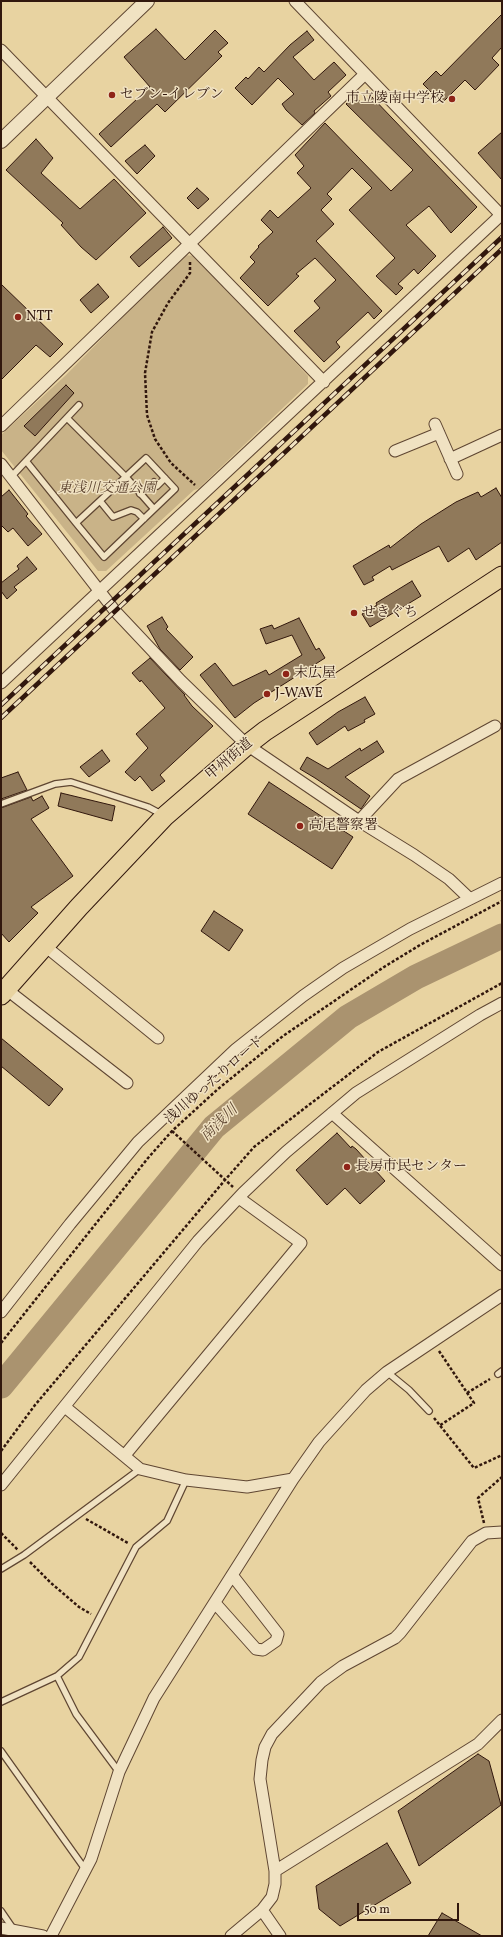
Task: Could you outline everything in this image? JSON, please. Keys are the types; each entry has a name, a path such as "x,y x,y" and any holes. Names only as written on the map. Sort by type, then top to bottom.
{"highway":[{"name":"甲州街道","path":"4,992 94,891 165,816 265,731 501,579"}],"street":[{"path":"1,141 147,1"},
{"path":"1,683 101,592 501,215 295,1"},
{"path":"1,50 324,382"},
{"path":"1,426 365,74"},
{"path":"395,451 437,428 457,474"},
{"path":"450,459 502,435"},
{"path":"1,464 115,611 181,681 247,746 449,879 470,899"},
{"path":"359,821 398,779 495,726"},
{"path":"1,1312 70,1224 138,1142 216,1068 267,1024 343,968 410,929 502,883"},
{"path":"45,946 158,1038"},
{"path":"4,992 127,1083"},
{"path":"1,1485 198,1242 239,1198 286,1152 356,1093 400,1064 502,1003"},
{"path":"332,1113 502,1265"},
{"path":"125,1455 301,1243 239,1198"},
{"path":"51,1936 91,1859 120,1772 154,1698 318,1442 366,1390 387,1372 502,1295"},
{"path":"65,1407 140,1468 186,1480 247,1486 293,1479"},
{"path":"231,1936 262,1910 272,1897 275,1884 275,1871 260,1779 262,1760 272,1734 321,1682 343,1666 395,1638 472,1540 486,1533 502,1532"},
{"path":"215,1603 256,1649 262,1650 276,1641 278,1634 232,1576"},
{"path":"275,1871 478,1744 502,1720"},
{"path":"262,1910 280,1936"},
{"path":"1,1928 43,1936"}],"lane":[{"path":"11,477 79,405"},
{"path":"68,418 126,476 154,510"},
{"path":"26,461 104,557 175,489 146,458 76,522"},
{"path":"140,494 154,482 157,486 165,478"},
{"path":"100,501 113,517 131,510 137,512 144,519"},
{"path":"1,804 55,784 71,782 148,807 165,816"},
{"path":"387,1372 409,1390 429,1411"},
{"path":"1,1569 24,1555 140,1468"},
{"path":"1,1702 57,1676 79,1657 136,1547 167,1521 186,1480"},
{"path":"57,1676 76,1714 120,1772"},
{"path":"1,1751 86,1870"},
{"path":"1,1911 14,1930"}],"path":[{"path":"190,256 190,273 168,303 152,332 145,373 147,415 155,439 171,462 198,488"},
{"name":"浅川ゆったりロード","path":"1,1343 134,1175 172,1131 266,1048 316,1012 400,956 502,901"},
{"path":"172,1131 222,1177"},
{"path":"432,1342 474,1403 439,1426"},
{"path":"467,1393 500,1373"},
{"path":"429,1411 439,1426 474,1468 502,1455"},
{"path":"486,1533 478,1498 502,1477"},
{"path":"78,1515 136,1547"},
{"path":"1,1533 51,1583 79,1607 98,1619"}],"green space":[{"name":"東浅川交通公園","path":"184,255 196,256 308,376 308,384 198,489 194,490 106,571 98,571 1,450 1,435 66,375"}],"building":[{"path":"502,14 502,47 492,58 499,65 475,90 465,80 442,103 423,84 436,71 441,76"},
{"path":"156,29 185,60 215,30 228,43 218,52 222,56 165,112 157,104 111,147 99,134 150,87 124,57"},
{"path":"307,31 314,40 293,57 314,80 334,62 346,75 328,92 331,96 314,111 315,113 302,125 286,110 282,104 294,94 278,78 252,105 235,88 246,77 248,79 259,67 264,72 290,45"},
{"path":"355,96 362,104 371,96 477,207 451,233 429,206 406,225 436,256 418,274 414,269 398,284 403,288 396,295 376,276 395,258 349,210 372,188 352,168 327,194 332,199 321,210 334,224 316,241 382,311 374,319 368,312 336,342 340,347 324,362 294,331 320,308 314,301 336,280 315,258 296,274 299,276 268,306 240,278 255,262 250,257 259,247 258,246 273,232 261,220 270,210 278,218 311,188 297,173 304,166 295,155 325,123 391,191 413,170 346,104"},
{"path":"502,132 502,180 478,153"},
{"path":"36,139 53,158 41,173 80,209 114,179 146,213 96,260 81,247 61,225 63,223 6,170"},
{"path":"145,145 155,156 137,174 125,161"},
{"path":"197,188 209,199 198,209 187,198"},
{"path":"163,227 172,238 139,267 130,257"},
{"name":"NTT","path":"1,284 63,344 50,357 36,345 1,380"},
{"path":"98,284 109,297 91,313 80,300"},
{"path":"66,385 74,393 35,436 24,426"},
{"path":"496,488 502,498 502,542 476,560 469,548 448,562 439,546 392,570 390,566 372,577 374,580 364,585 353,566 389,545 390,548 421,524 456,502 478,492 481,497"},
{"path":"9,490 28,514 26,516 42,534 28,546 13,528 8,532 1,525 1,497"},
{"path":"27,557 37,569 14,587 17,590 7,599 1,591 1,583 19,569 17,566"},
{"path":"412,581 421,596 370,627 362,614 377,605 376,603"},
{"path":"162,617 168,627 166,629 193,657 180,670 160,649 147,626"},
{"path":"299,618 316,650 319,648 325,658 254,703 235,718 200,675 215,663 233,686 266,670 269,675 302,655 292,635 266,644 260,629 272,625 274,629"},
{"path":"150,658 185,695 192,706 213,726 160,775 165,781 152,791 140,776 135,781 125,772 148,748 136,734 165,708 141,680 140,682 132,673"},
{"path":"365,697 375,714 364,720 365,722 348,731 345,726 317,745 309,733 338,712"},
{"path":"377,741 384,752 345,777 370,796 361,809 300,769 307,757 328,769 360,748 361,751"},
{"path":"102,750 110,761 89,777 80,767"},
{"path":"18,772 27,790 1,799 1,778"},
{"path":"269,782 353,837 332,869 248,814"},
{"path":"61,793 115,806 112,821 58,806"},
{"path":"42,796 49,808 31,819 73,876 31,907 38,913 9,942 1,933 1,808 31,797 33,801"},
{"path":"214,911 243,930 229,951 201,931"},
{"path":"1,1038 63,1089 49,1106 1,1066"},
{"name":"長房市民センター","path":"337,1133 351,1148 352,1146 356,1149 385,1181 360,1204 345,1188 327,1205 296,1170"},
{"path":"478,1754 489,1761 501,1805 419,1866 398,1811"},
{"path":"387,1843 411,1883 340,1926 319,1909 316,1886"},
{"path":"442,1913 482,1936 428,1936"}],"waterway":[{"name":"南浅川","path":"1,1386 214,1127 348,1017 416,977 502,936"}],"railway":[{"path":"1,705 502,237"},
{"path":"1,718 502,249"}],"place":[{"name":"セブン-イレブン","path":"112,95"},
{"name":"市立陵南中学校","path":"452,99"},
{"name":"NTT","path":"18,317"},
{"name":"せきぐち","path":"354,613"},
{"name":"末広屋","path":"286,674"},
{"name":"J-WAVE","path":"267,694"},
{"name":"高尾警察署","path":"300,826"},
{"name":"長房市民センター","path":"347,1167"}]}
